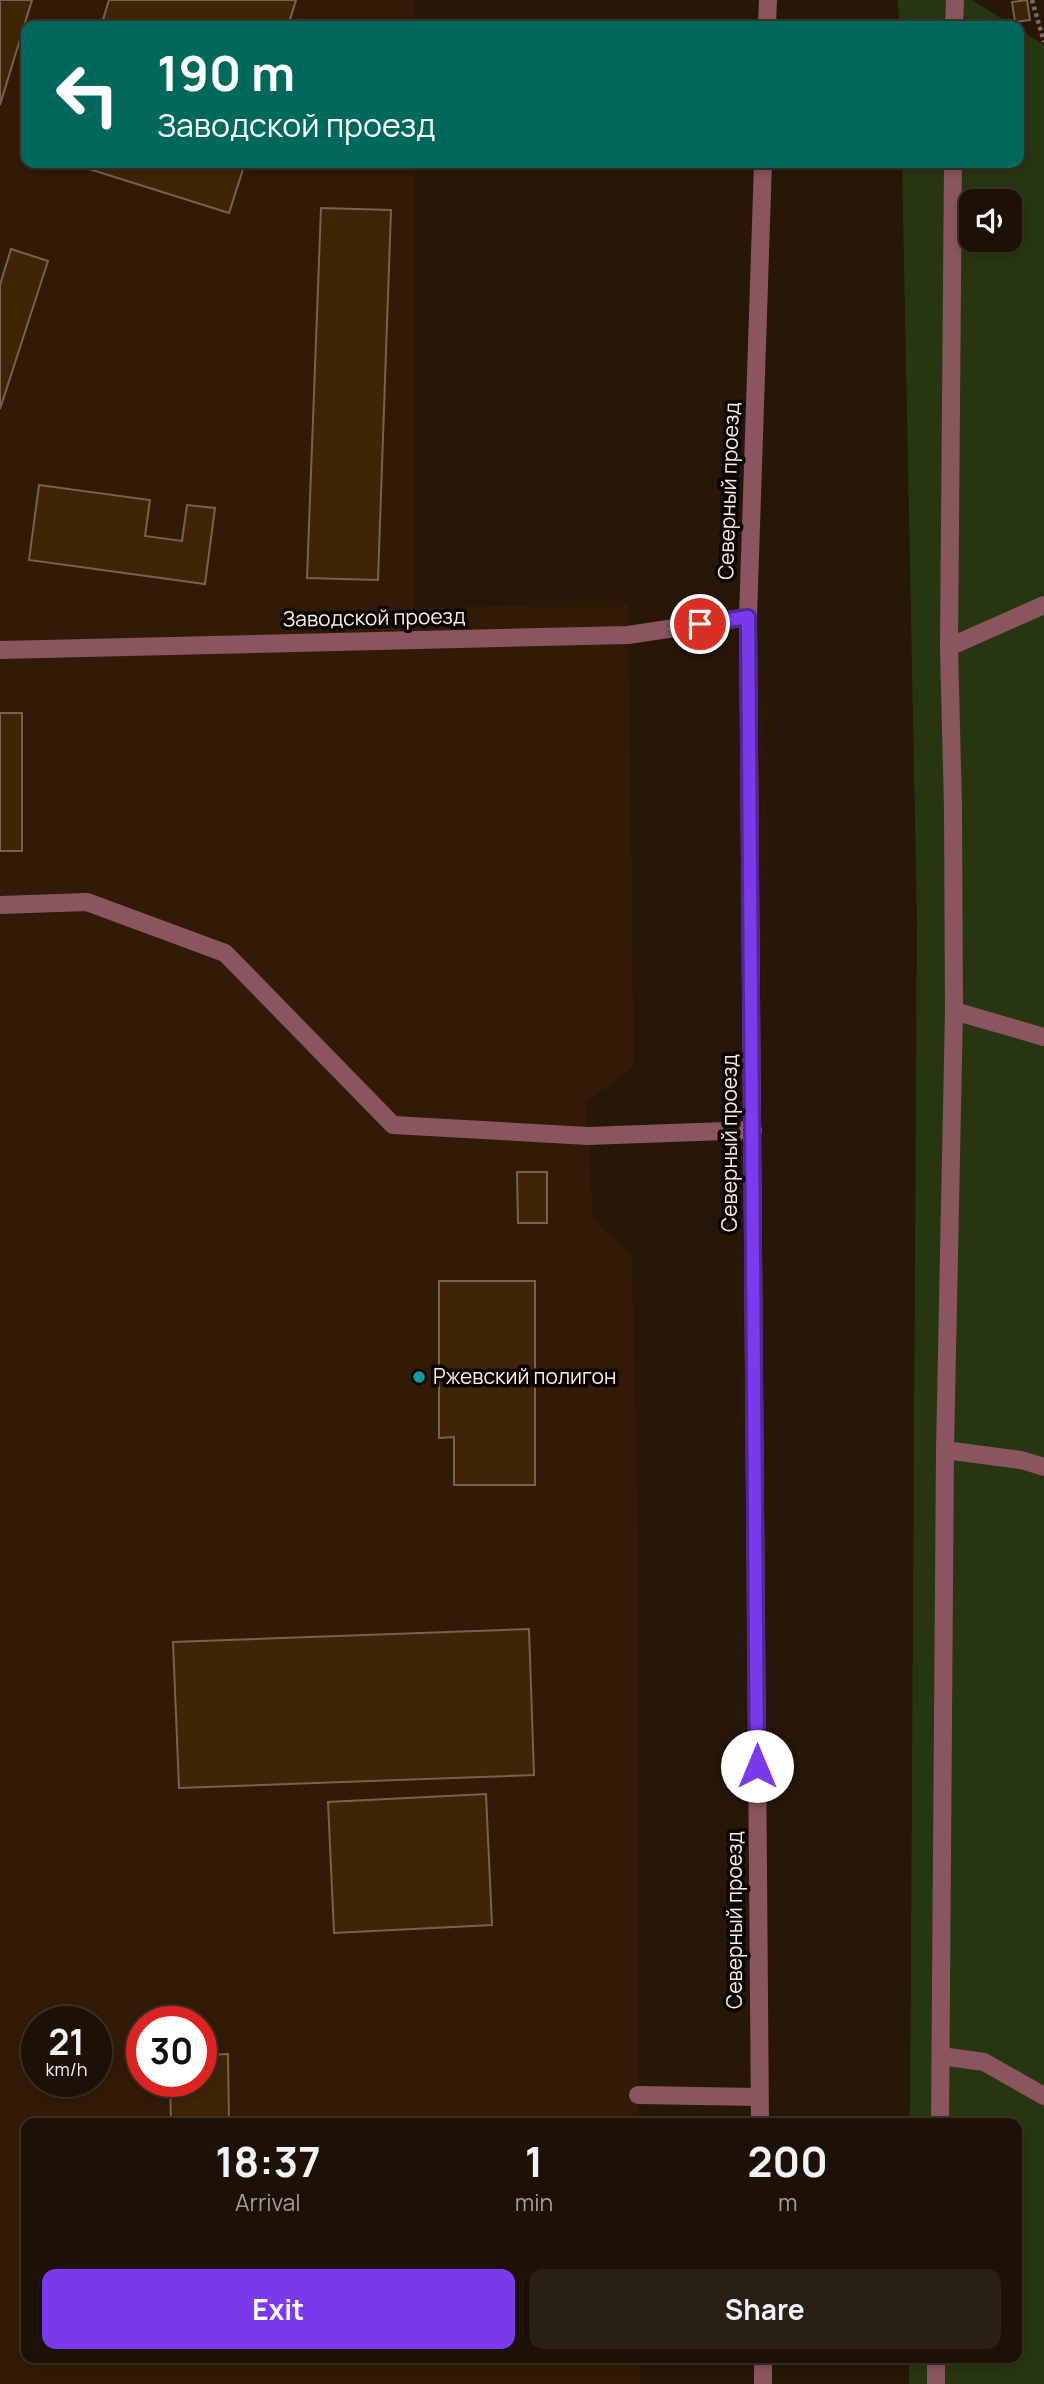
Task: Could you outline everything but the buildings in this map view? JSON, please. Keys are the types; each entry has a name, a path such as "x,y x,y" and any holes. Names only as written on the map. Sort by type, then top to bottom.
{"street":[{"path":"767,21 768,0"},
{"path":"954,0 954,21"},
{"name":"Северный проезд","path":"760,2118 748,617 763,168"},
{"path":"940,2118 945,1450 954,1011 949,647 953,168"},
{"path":"949,647 1044,605"},
{"name":"Заводской проезд","path":"0,650 628,635 748,617"},
{"path":"0,905 87,902 225,953 393,1125 588,1136 753,1130"},
{"path":"954,1011 1044,1037"},
{"path":"945,1450 1021,1460 1044,1466"},
{"path":"941,2056 984,2062 1044,2096"},
{"path":"638,2095 759,2097"},
{"path":"763,2363 763,2384"},
{"path":"936,2363 936,2384"}],"path":[{"path":"1032,0 1044,42"}],"shaded area":[{"path":"0,0 414,0 414,21 21,21 21,168 415,168 415,608 628,603 634,1066 586,1103 593,1219 632,1257 638,1532 638,2118 21,2118 21,2363 639,2363 640,2384 0,2384"}],"green space":[{"path":"898,0 972,0 1006,21 899,21"},
{"path":"1024,32 1044,45 1044,2384 909,2384 909,2363 1022,2363 1022,2118 910,2118 917,918 902,168 1024,168"}],"place":[{"name":"Ржевский полигон","path":"419,1377"}],"route":[{"path":"700,624 748,617 757,1766"}]}
